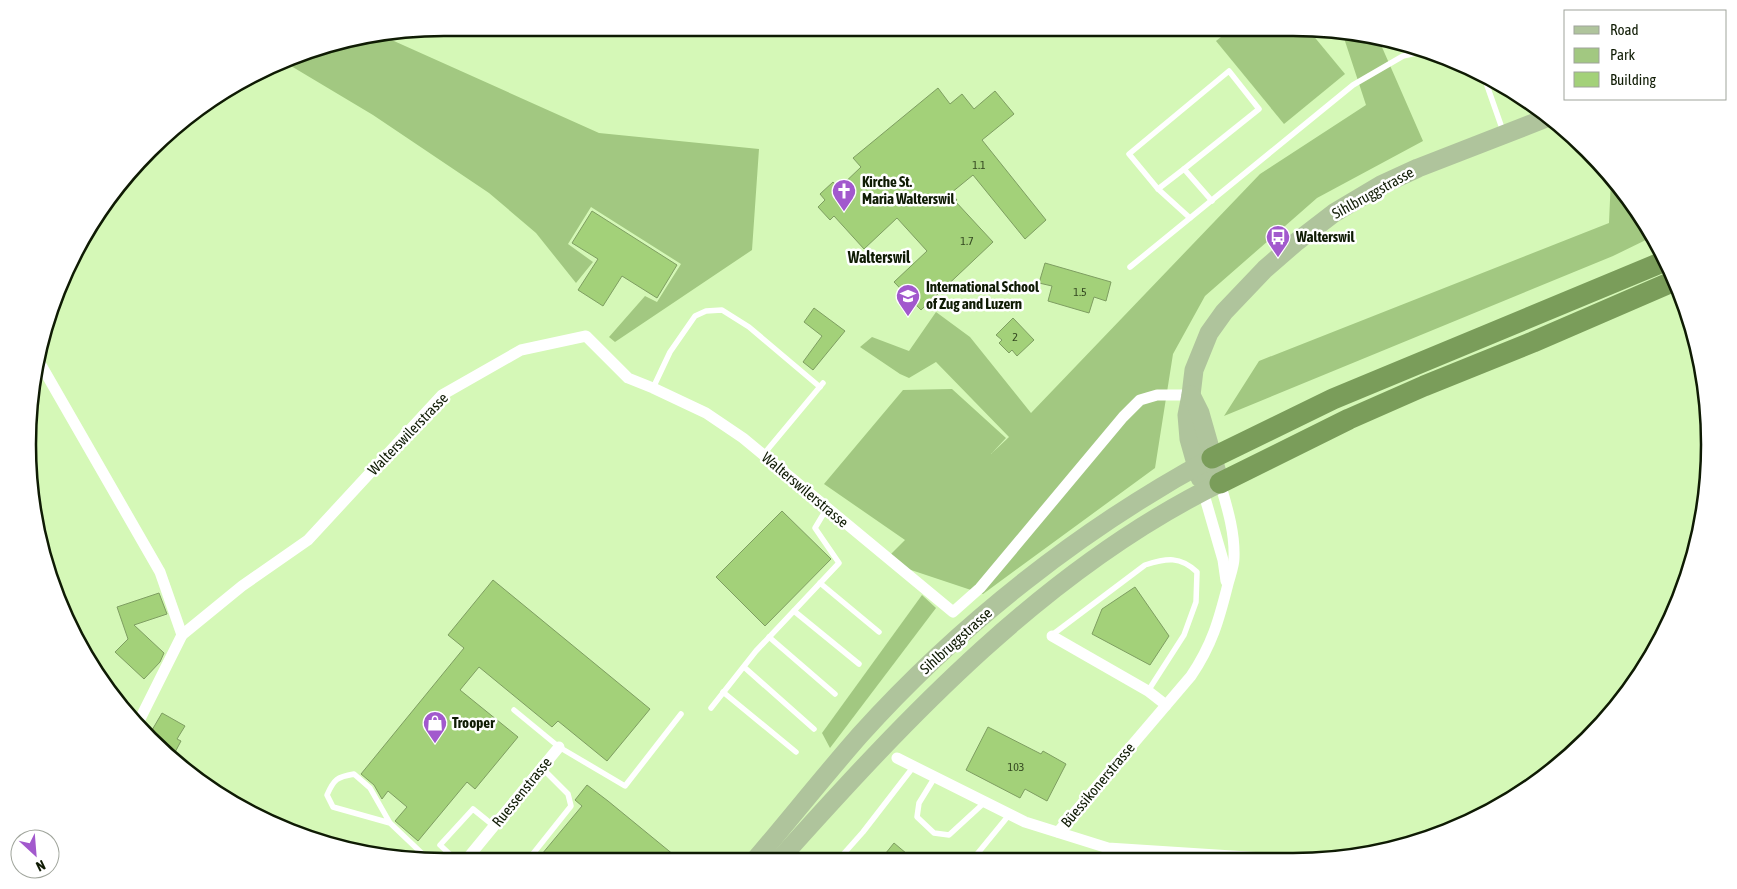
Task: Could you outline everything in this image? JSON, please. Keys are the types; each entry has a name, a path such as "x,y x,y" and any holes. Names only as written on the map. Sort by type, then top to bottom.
{"highway":[{"path":"1204,462 1334,399 1659,264"},
{"path":"1212,487 1349,419 1668,284"}],"main road":[{"name":"Sihlbruggstrasse","path":"1191,395 1194,370 1209,333 1224,312 1295,243 1334,213 1381,185 1418,168 1540,121"},
{"path":"1191,395 1200,413 1204,462 1212,487"},
{"name":"Sihlbruggstrasse","path":"761,853 860,736 924,670 989,612 1105,522 1204,462"},
{"name":"Sihlbruggstrasse","path":"785,853 826,807 936,693 1004,629 1111,547 1168,510 1212,487"}],"street":[{"name":"Walterswilerstrasse","path":"182,635 242,586 308,540 442,396 521,350 586,336 628,378 706,413 742,438 953,612 980,588 1123,417 1140,400 1157,396 1191,395"},
{"path":"43,369 160,572 182,635 141,717"},
{"name":"Büessikonerstrasse","path":"1212,487 1227,587"},
{"name":"Büessikonerstrasse","path":"1186,853 1108,848 1058,832 1190,676 1207,649 1220,620 1234,559 1233,537 1228,511 1212,487"},
{"path":"1052,636 1148,691 1166,705"},
{"name":"Ruessenstrasse","path":"472,853 559,747"},
{"path":"897,758 1025,822 1058,832"}],"lane":[{"path":"1130,267 1354,86 1403,56 1411,54"},
{"path":"1158,189 1259,109 1229,71 1129,154 1158,189 1190,218"},
{"path":"1487,86 1504,134"},
{"path":"1184,169 1212,201"},
{"path":"653,388 670,352 695,316 706,311 722,310 750,326 822,385 763,455"},
{"path":"711,708 769,637 839,563 815,528 827,508"},
{"path":"1052,636 1145,565 1163,559 1187,562 1197,572 1196,602 1184,635 1148,691"},
{"path":"820,583 879,632"},
{"path":"794,611 860,664"},
{"path":"769,637 835,694"},
{"path":"744,667 814,729"},
{"path":"724,692 796,752"},
{"path":"514,710 559,747 625,786 681,714"},
{"path":"844,853 914,766"},
{"path":"534,853 571,806 568,794 542,768"},
{"path":"390,823 333,807 327,795 332,784 340,777 354,774 370,788 390,823 421,852"},
{"path":"935,777 919,803 918,817 934,833 949,835 985,802"},
{"path":"449,853 440,845 473,810 494,826"},
{"path":"978,853 1009,814"}],"green space":[{"path":"1222,36 1314,37 1345,74 1284,124 1216,41"},
{"path":"392,40 599,133 759,149 752,250 615,342 609,337 645,296 657,302 681,264 591,207 568,244 593,262 576,283 536,233 489,193 373,115 291,66 339,50"},
{"path":"1345,40 1382,46 1423,141 1317,198 1205,296 1173,354 1155,468 983,594 884,561 905,540 824,484 903,390 952,389 1006,438 991,454 1009,437 936,362 909,378 860,347 872,337 909,351 936,312 970,337 1031,413 1260,174 1366,105"},
{"path":"1610,189 1646,240 1613,256 1224,416 1259,361 1609,223"},
{"path":"922,595 936,608 830,748 822,733"}],"building":[{"path":"938,88 950,104 962,94 974,109 995,91 1014,114 982,140 1046,220 1025,239 973,175 951,193 957,200 955,201 993,242 921,310 894,282 927,251 897,218 864,249 834,216 830,220 818,207 825,200 820,194 833,182 839,188 861,167 853,158"},
{"path":"592,211 677,265 657,298 622,276 603,306 578,290 598,259 572,243"},
{"path":"1045,263 1111,282 1106,301 1094,297 1089,313 1048,301 1052,286 1039,283"},
{"path":"814,308 845,331 813,370 803,362 822,336 804,322"},
{"path":"1013,318 1034,340 1017,356 1012,350 1009,353 999,343 1002,340 996,335"},
{"path":"782,511 831,559 765,626 716,577"},
{"path":"493,580 650,709 607,761 558,721 552,727 479,667 460,690 518,737 475,789 467,782 418,841 395,821 407,807 388,791 382,799 374,785 361,774 464,648 448,635"},
{"path":"1135,587 1169,636 1150,665 1092,634 1102,609"},
{"path":"159,593 167,614 134,625 164,653 160,662 144,679 115,652 128,639 117,607"},
{"path":"162,713 185,726 177,739 181,741 175,751 152,729"},
{"path":"988,727 1041,754 1043,751 1066,764 1047,801 1025,789 1020,798 966,770"},
{"path":"587,785 671,853 543,853 582,806 575,800"},
{"path":"894,843 906,853 886,853"}],"place":[{"name":"Kirche St. Maria Walterswil","path":"844,212"},
{"name":"Walterswil","path":"1278,258"},
{"name":"International School of Zug and Luzern","path":"908,317"},
{"name":"Trooper","path":"435,744"}],"district":[{"name":"Walterswil","path":"879,257"}]}
